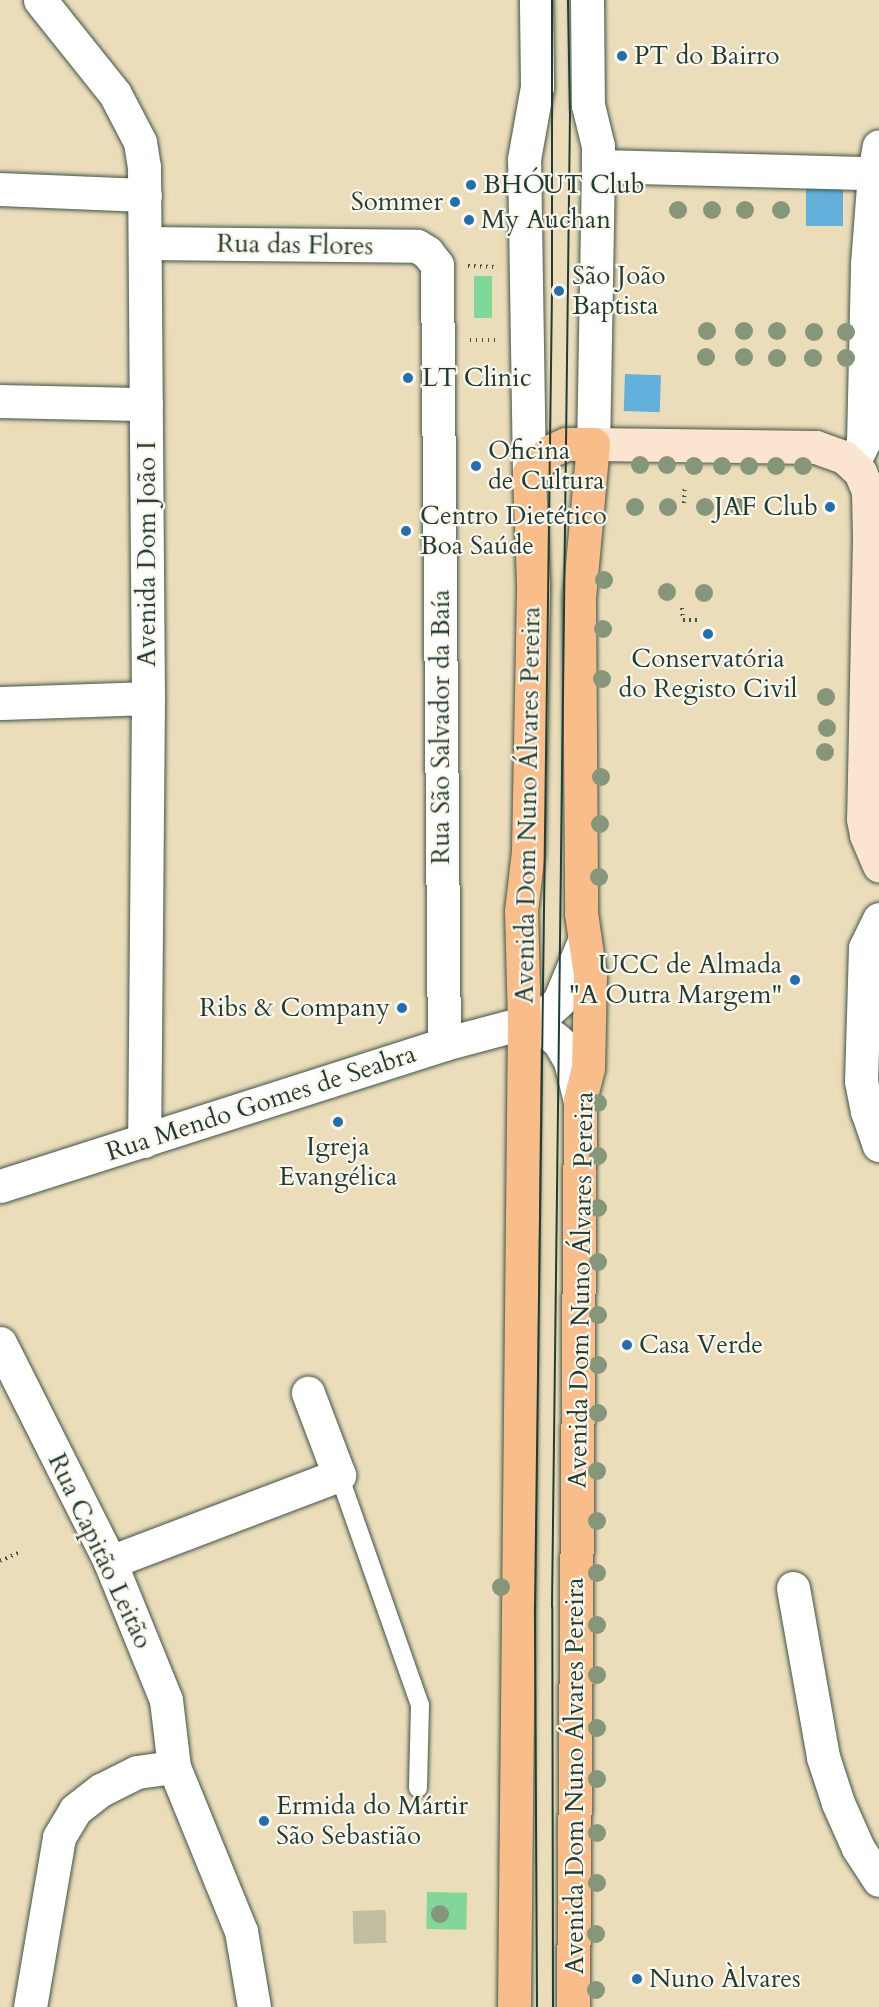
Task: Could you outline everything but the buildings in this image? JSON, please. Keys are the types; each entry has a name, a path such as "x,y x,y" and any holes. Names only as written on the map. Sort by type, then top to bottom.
{"main road":[{"path":"528,473 550,451 566,444 593,444"},
{"name":"Avenida Dom Nuno Álvares Pereira","path":"573,2007 580,1101 588,1057 590,975 581,912 579,598 593,444"},
{"name":"Avenida Dom Nuno Álvares Pereira","path":"513,2007 524,1023 521,911 528,851 533,583 528,473"}],"street":[{"name":"Avenida Dom João I","path":"40,0 115,94 131,119 140,142 145,195 148,698 144,1141"},
{"name":"Avenida Dom Nuno Álvares Pereira","path":"528,473 525,159 537,87 536,0"},
{"name":"Avenida Dom Nuno Álvares Pereira","path":"587,0 588,105 598,146 593,444"},
{"path":"598,166 876,159 867,264 863,443 853,464"},
{"path":"0,189 145,195"},
{"name":"Rua das Flores","path":"145,243 417,246 428,252 437,266"},
{"name":"Rua São Salvador da Baía","path":"437,266 444,1044"},
{"path":"0,401 146,404"},
{"path":"593,444 816,447 837,453 853,464 866,481 868,491 863,819 868,842 879,865"},
{"path":"0,703 148,698"},
{"path":"879,919 865,948 871,1024 864,1098 879,1145"},
{"name":"Rua Mendo Gomes de Seabra","path":"0,1186 444,1044 543,1016 559,1001 584,941"},
{"path":"524,1023 543,1028 559,1042 570,1061 580,1101"},
{"name":"Rua Capitão Leitão","path":"0,1343 110,1562 166,1700 174,1767 241,1931 254,2007"},
{"path":"110,1562 339,1475 308,1393"},
{"path":"793,1588 823,1757 838,1803 858,1848 879,1880"},
{"path":"30,2007 59,1837 75,1810 101,1790 137,1772 174,1767"}],"lane":[{"path":"339,1475 420,1705 418,1788"}],"path":[{"path":"437,266 525,268"},
{"path":"438,339 526,340"},
{"path":"684,502 685,486"},
{"path":"682,608 682,620 701,620"},
{"path":"0,1561 18,1553"}],"green space":[{"path":"474,276 492,276 492,318 474,318"},
{"path":"427,1892 467,1893 466,1930 426,1929"}],"water":[{"path":"806,188 843,188 843,226 806,226"},
{"path":"625,374 661,375 660,412 624,411"}],"tunnel":[{"path":"353,1927 389,1926"}],"tram line":[{"path":"537,2007 535,1607 552,291 552,0"},
{"path":"553,2007 552,1607 570,116 568,0"}],"place":[{"name":"PT do Bairro","path":"622,56"},
{"name":"BHÓUT Club","path":"471,185"},
{"name":"Sommer","path":"455,202"},
{"name":"My Auchan","path":"469,220"},
{"name":"São João Baptista","path":"559,291"},
{"name":"LT Clinic","path":"408,378"},
{"name":"Oficina de Cultura","path":"476,466"},
{"name":"JAF Club","path":"830,507"},
{"name":"Centro Dietético Boa Saúde","path":"406,531"},
{"name":"Conservatória do Registo Civil","path":"708,634"},
{"name":"UCC de Almada \"A Outra Margem\"","path":"795,980"},
{"name":"Ribs & Company","path":"402,1008"},
{"name":"Igreja Evangélica","path":"338,1122"},
{"name":"Casa Verde","path":"627,1345"},
{"name":"Ermida do Mártir São Sebastião","path":"264,1821"},
{"name":"Nuno Àlvares","path":"637,1979"}]}
